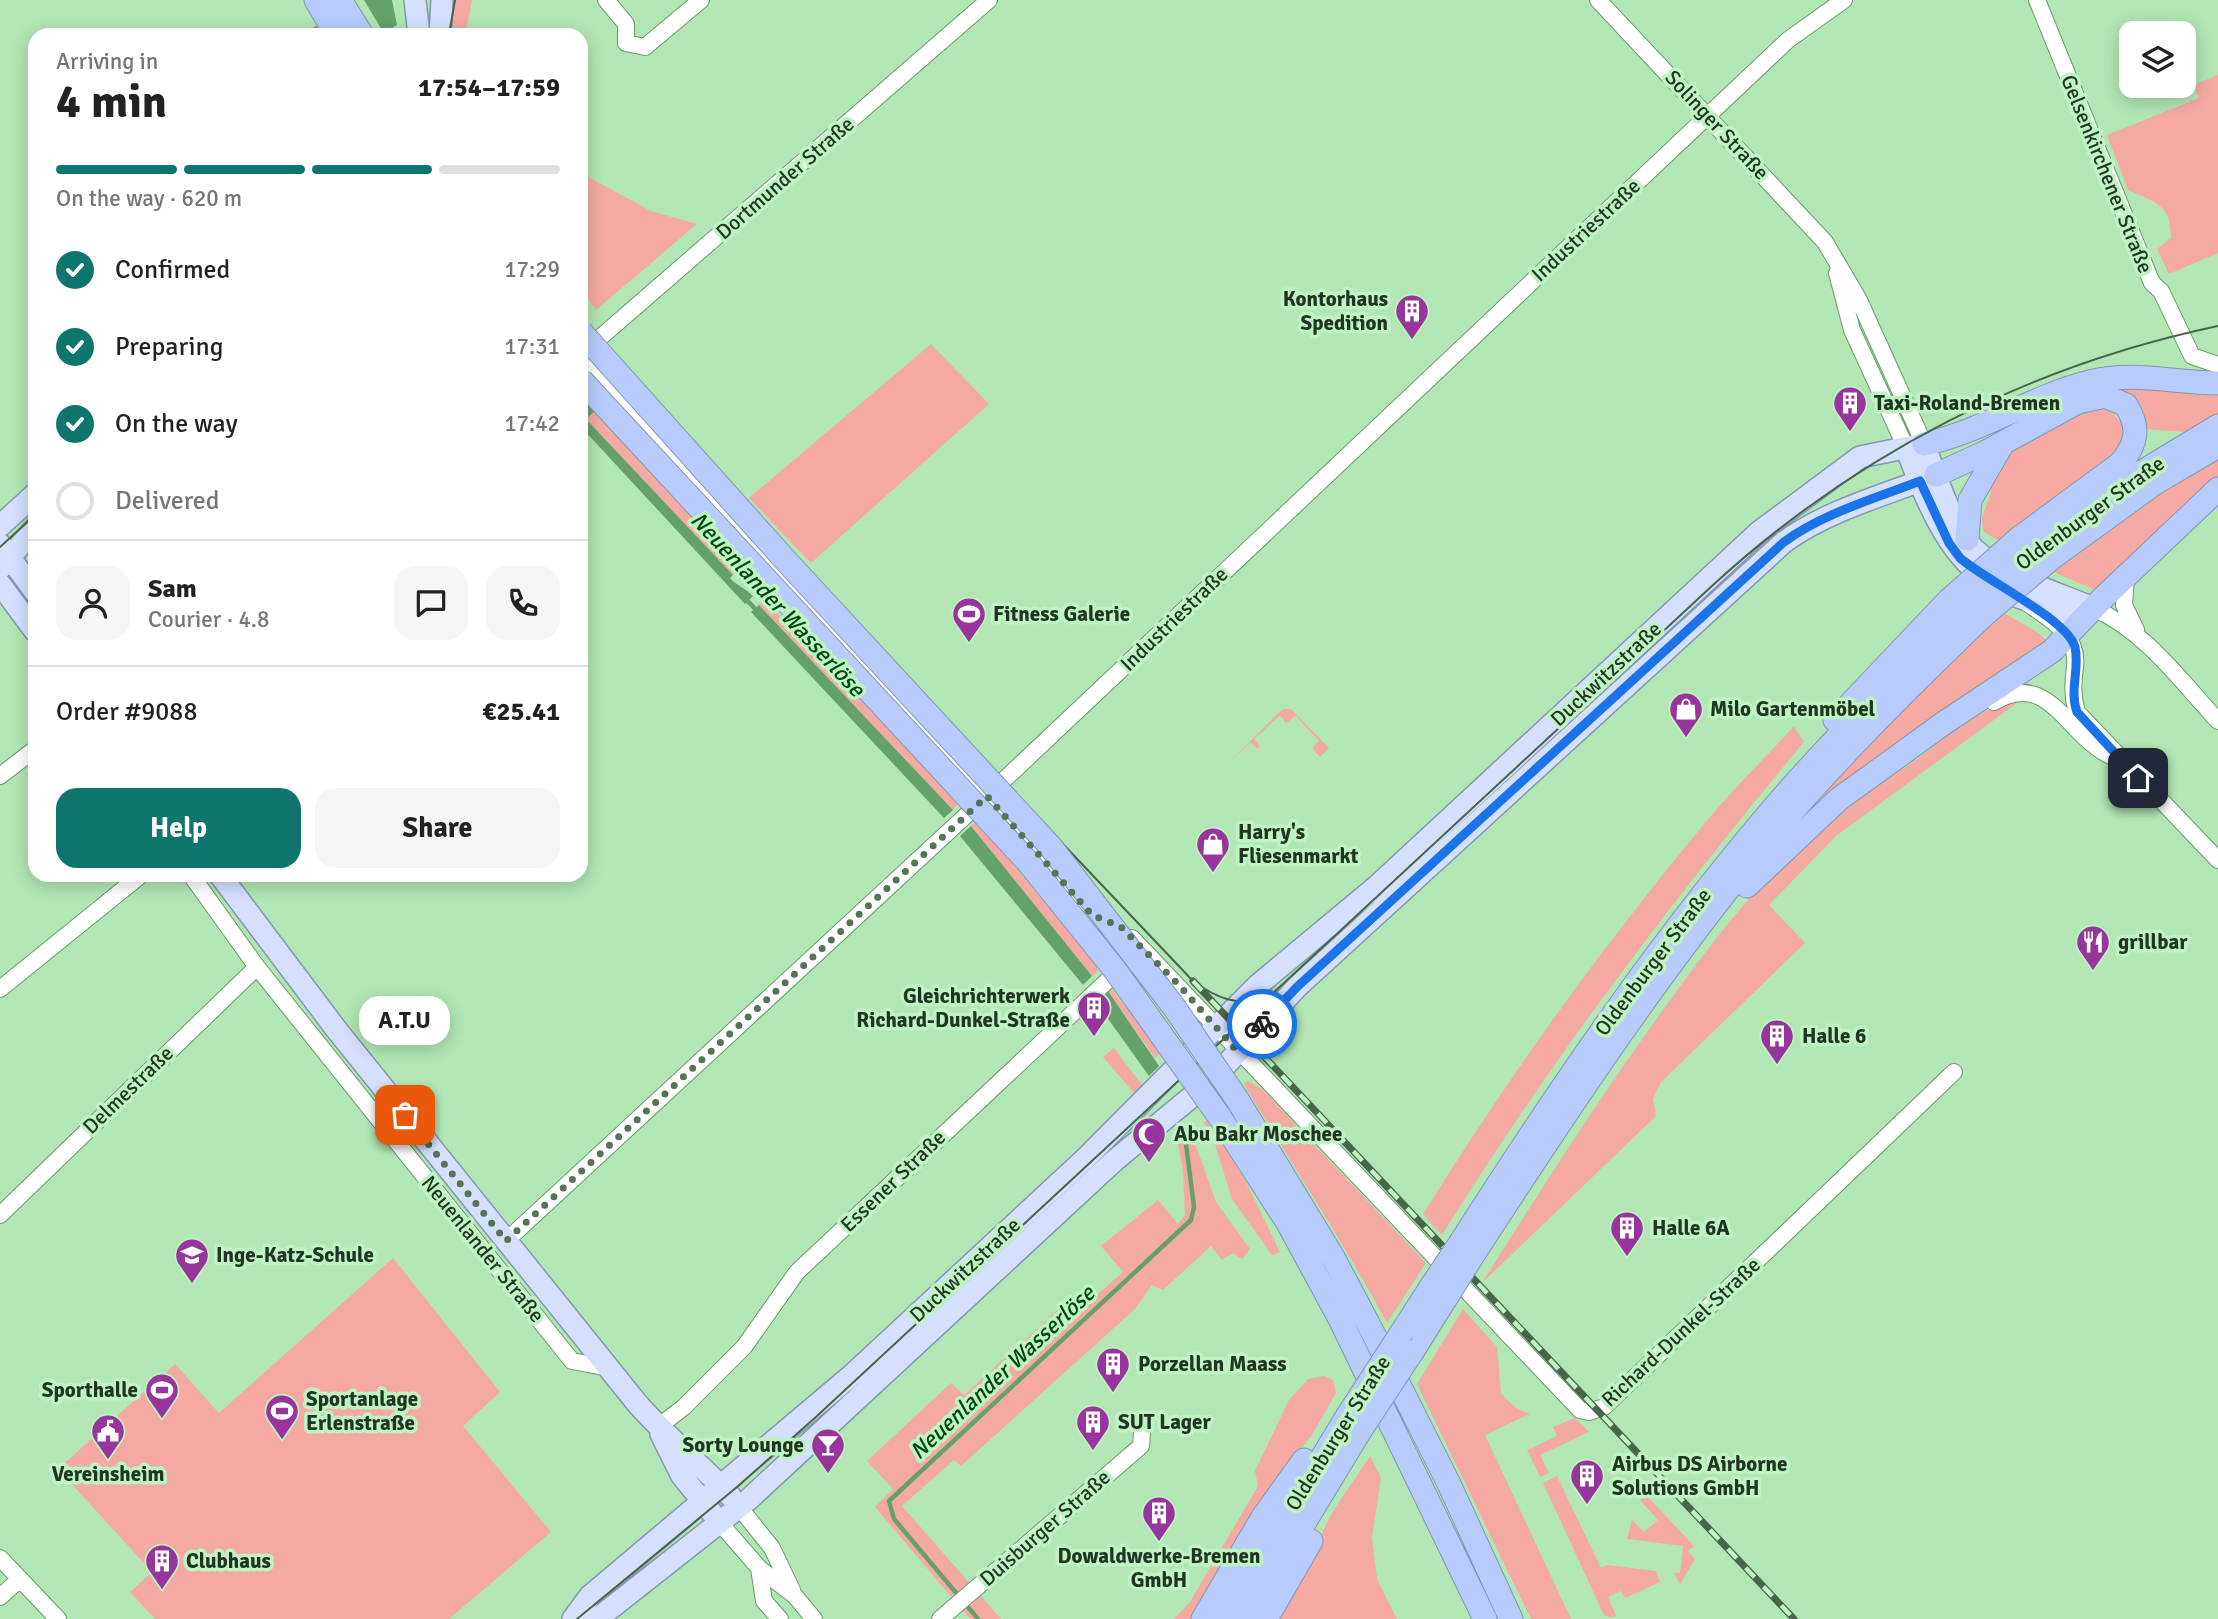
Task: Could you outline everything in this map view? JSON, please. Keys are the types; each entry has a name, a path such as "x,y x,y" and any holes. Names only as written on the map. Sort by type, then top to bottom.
{"highway":[{"path":"316,0 333,28"},
{"path":"340,0 358,28"},
{"path":"588,340 788,563 898,678 1051,846 1174,1007 1237,1099 1334,1259 1449,1484 1511,1619"},
{"path":"1915,446 1950,439 2026,404 2095,381 2136,376 2218,383"},
{"path":"588,388 1028,862 1115,970 1219,1116 1288,1223 1340,1320 1485,1619"},
{"path":"1928,478 2004,443 2078,402 2093,397 2105,396 2126,405 2137,428 2134,447 2121,463 2035,549 1967,607"},
{"name":"Oldenburger Straße","path":"1467,1249 1540,1119 1608,1021 1675,930 1790,790 1810,749 1856,695 2035,549 2137,475 2218,426"},
{"path":"1967,539 1970,500 2004,443"},
{"name":"Oldenburger Straße","path":"2035,549 2218,446"},
{"path":"1720,901 1751,883 1839,799 1944,723 2010,682 2052,651 2218,489"},
{"name":"Oldenburger Straße","path":"1246,1619 1338,1466 1353,1425 1467,1249 1593,1071 1720,901 1967,607"},
{"name":"Oldenburger Straße","path":"1224,1619 1330,1443 1353,1425"},
{"path":"1203,1619 1263,1517 1303,1461 1330,1443"},
{"path":"1266,1619 1332,1497 1338,1466"}],"main road":[{"path":"415,0 418,28"},
{"path":"440,28 442,0"},
{"name":"Solinger Straße","path":"1915,446 1928,478"},
{"name":"Duckwitzstraße","path":"573,1619 590,1596 722,1487 873,1356 1087,1157 1132,1108 1219,1028 1258,985 1386,878 1759,532 1860,457 1915,446"},
{"path":"1928,478 1976,551 2081,620"},
{"path":"1928,478 1949,543 1960,558 1975,571 2020,598 2045,603 2081,620"},
{"name":"Duckwitzstraße","path":"597,1619 720,1523 849,1409 912,1345 1114,1161 1196,1094 1297,987 1784,542 1802,529 1832,515 1928,478"},
{"path":"0,526 28,500"},
{"path":"28,534 3,557 28,585"},
{"path":"0,584 28,622"},
{"name":"Neuenlander Straße","path":"225,882 336,1029 609,1368 658,1427 695,1457 739,1507"},
{"name":"Neuenlander Straße","path":"658,1427 682,1476 720,1523"}],"street":[{"path":"606,0 626,24 626,43 645,47 701,0"},
{"name":"Dortmunder Straße","path":"588,349 989,0"},
{"name":"Solinger Straße","path":"1598,0 1818,232 1859,300 1915,446"},
{"name":"Industriestraße","path":"506,1241 987,796 1788,40 1844,0"},
{"name":"Gelsenkirchener Straße","path":"2037,0 2152,283 2161,291 2192,356 2218,365"},
{"path":"588,363 987,796 1092,915 1121,927 1219,1028 1237,1051"},
{"path":"2126,576 2124,605 2140,638"},
{"path":"2218,721 2140,638 2116,618 2081,620 2073,692 2077,712 2212,856 2218,868"},
{"path":"1944,723 1966,719 2012,691 2041,696 2079,733 2106,754 2121,760"},
{"path":"0,776 28,754"},
{"path":"0,989 132,882"},
{"name":"Neuenlander Straße","path":"196,882 257,967 572,1361 609,1368"},
{"name":"Essener Straße","path":"658,1427 684,1407 744,1347 797,1272 1065,1017 1144,950"},
{"name":"Delmestraße","path":"0,1214 257,967"},
{"name":"Richard-Dunkel-Straße","path":"1237,1051 1273,1084 1580,1410 1589,1412 1604,1408 1954,1072"},
{"name":"Duisburger Straße","path":"940,1619 1141,1446 1142,1433"},
{"name":"Neuenlander Straße","path":"739,1507 772,1548 795,1596"},
{"name":"Neuenlander Straße","path":"720,1523 759,1568 795,1596 814,1619"},
{"path":"0,1558 58,1619"},
{"path":"759,1568 764,1601 776,1617"},
{"path":"0,1597 20,1578"}],"shaded area":[{"path":"356,0 392,0 397,25 392,28 313,28"},
{"path":"449,0 472,0 466,28 447,28"},
{"path":"2218,75 2218,253 2169,274 2157,249 2171,238 2165,211 2147,198 2128,190 2107,135 2199,98 2196,84"},
{"path":"588,177 651,211 697,224 596,310 588,299"},
{"path":"931,344 989,404 811,563 749,498"},
{"path":"2123,384 2218,391 2218,416 2186,432 2145,429 2131,398 2018,425"},
{"path":"588,393 601,405 588,417"},
{"path":"2101,407 2110,411 2123,424 2123,446 1999,541 1984,532 1982,521 1996,471 2008,452 2052,426"},
{"path":"595,411 741,567 733,575 588,421 588,417"},
{"path":"588,421 733,575 730,578 753,596 745,604 588,435"},
{"path":"2218,458 2218,479 2098,591 2051,571 2118,519"},
{"path":"763,600 800,634 803,633 954,795 958,803 953,810 759,605"},
{"path":"759,605 953,810 944,818 751,612"},
{"path":"2002,612 2037,632 2051,644 1825,800 1821,797 1934,677"},
{"path":"2021,700 1836,836 1769,905 1805,943 1661,1082 1653,1099 1656,1116 1482,1283 1637,1047 1697,963 1758,889 1802,844 1837,815 1953,731 1993,707"},
{"path":"1283,709 1291,709 1329,748 1320,757 1312,748 1319,741 1296,716 1286,723 1280,715 1254,739 1260,746 1257,749 1251,742 1224,767"},
{"path":"1794,726 1804,742 1707,861 1614,982 1483,1170 1442,1235 1423,1214 1522,1063 1593,965 1667,870 1716,810"},
{"path":"975,822 979,823 1094,962 1098,971 1092,976 971,826"},
{"path":"971,826 1092,976 1083,985 960,836"},
{"path":"1111,988 1161,1053 1155,1058 1108,991"},
{"path":"1108,991 1159,1066 1149,1076 1096,1002"},
{"path":"1114,1048 1142,1085 1134,1093 1103,1057"},
{"path":"1248,1081 1262,1089 1426,1263 1387,1323 1353,1262 1244,1084"},
{"path":"1207,1120 1245,1180 1280,1252 1272,1255 1232,1199 1214,1141 1204,1123"},
{"path":"1177,1139 1196,1146 1216,1202 1250,1249 1242,1259 1233,1253 1222,1260 1211,1246 1163,1290 1152,1285 1135,1309 961,1466 954,1460 902,1506 1001,1619 970,1619 875,1507 893,1489 867,1461 951,1383 964,1395 1059,1309 1068,1320 1123,1272 1101,1246 1158,1200 1178,1224 1185,1215 1183,1171"},
{"name":"Sportanlage Erlenstraße","path":"393,1258 500,1392 463,1426 551,1532 449,1619 155,1619 130,1592 152,1572 58,1469 175,1364 219,1413"},
{"path":"1463,1309 1497,1347 1501,1394 1516,1408 1530,1414 1485,1435 1571,1619 1531,1619 1417,1384"},
{"path":"1324,1376 1333,1380 1336,1393 1312,1435 1283,1471 1194,1619 1174,1619 1190,1602 1258,1486 1255,1471 1289,1400 1308,1379"},
{"path":"1575,1418 1589,1432 1540,1455 1549,1473 1540,1477 1527,1450 1557,1436 1553,1427"},
{"path":"1370,1456 1381,1478 1372,1537 1377,1579 1397,1619 1277,1619 1335,1508"},
{"path":"1557,1476 1601,1568 1607,1565 1656,1571 1660,1582 1625,1598 1621,1591 1608,1597 1616,1616 1611,1618 1604,1615 1543,1483"},
{"path":"1646,1495 1694,1546 1688,1551 1695,1559 1680,1584 1674,1573 1680,1573 1683,1546 1627,1539 1632,1520 1644,1532 1658,1520 1640,1500"}],"pier":[{"path":"349,0 364,0 381,28 318,28 314,22"}],"waterway":[{"name":"Neuenlander Wasserlöse","path":"745,598 758,612"},
{"name":"Neuenlander Wasserlöse","path":"978,1619 894,1519 889,1501 1191,1220 1194,1207 1186,1144"}],"tram line":[{"path":"450,28 455,0"},
{"path":"577,1619 737,1487 817,1416 1713,585 1768,538 1826,495 1886,456 1948,421 2012,391 2079,365 2148,343 2218,326"},
{"path":"588,343 1193,981 1228,999 1246,1002 1267,998"},
{"path":"0,547 28,521"}],"railway":[{"path":"1193,981 1794,1619"}],"way so far":[{"path":"405,1115 506,1241 987,796 1092,915 1121,927 1179,985 1237,1051 1262,1024"}],"place":[{"name":"Kontorhaus Spedition","path":"1412,341"},
{"name":"Taxi-Roland-Bremen","path":"1850,433"},
{"name":"Fitness Galerie","path":"969,644"},
{"name":"Milo Gartenmöbel","path":"1686,739"},
{"name":"Harry's Fliesenmarkt","path":"1213,874"},
{"name":"grillbar","path":"2093,972"},
{"name":"Gleichrichterwerk Richard-Dunkel-Straße","path":"1094,1038"},
{"name":"Halle 6","path":"1777,1066"},
{"name":"A.T.U","path":"405,1115"},
{"name":"Abu Bakr Moschee","path":"1149,1164"},
{"name":"Halle 6A","path":"1627,1258"},
{"name":"Inge-Katz-Schule","path":"192,1285"},
{"name":"Porzellan Maass","path":"1113,1394"},
{"name":"Sporthalle","path":"162,1420"},
{"name":"Sportanlage Erlenstraße","path":"282,1441"},
{"name":"SUT Lager","path":"1093,1452"},
{"name":"Vereinsheim","path":"108,1461"},
{"name":"Sorty Lounge","path":"828,1475"},
{"name":"Airbus DS Airborne Solutions GmbH","path":"1587,1506"},
{"name":"Dowaldwerke-Bremen GmbH","path":"1159,1543"},
{"name":"Clubhaus","path":"162,1591"}],"route":[{"path":"1262,1024 1297,987 1353,939 1548,756 1784,542 1802,529 1832,515 1920,481 1949,543 1960,558 2068,634 2076,656 2073,701 2077,712 2138,778"}]}
